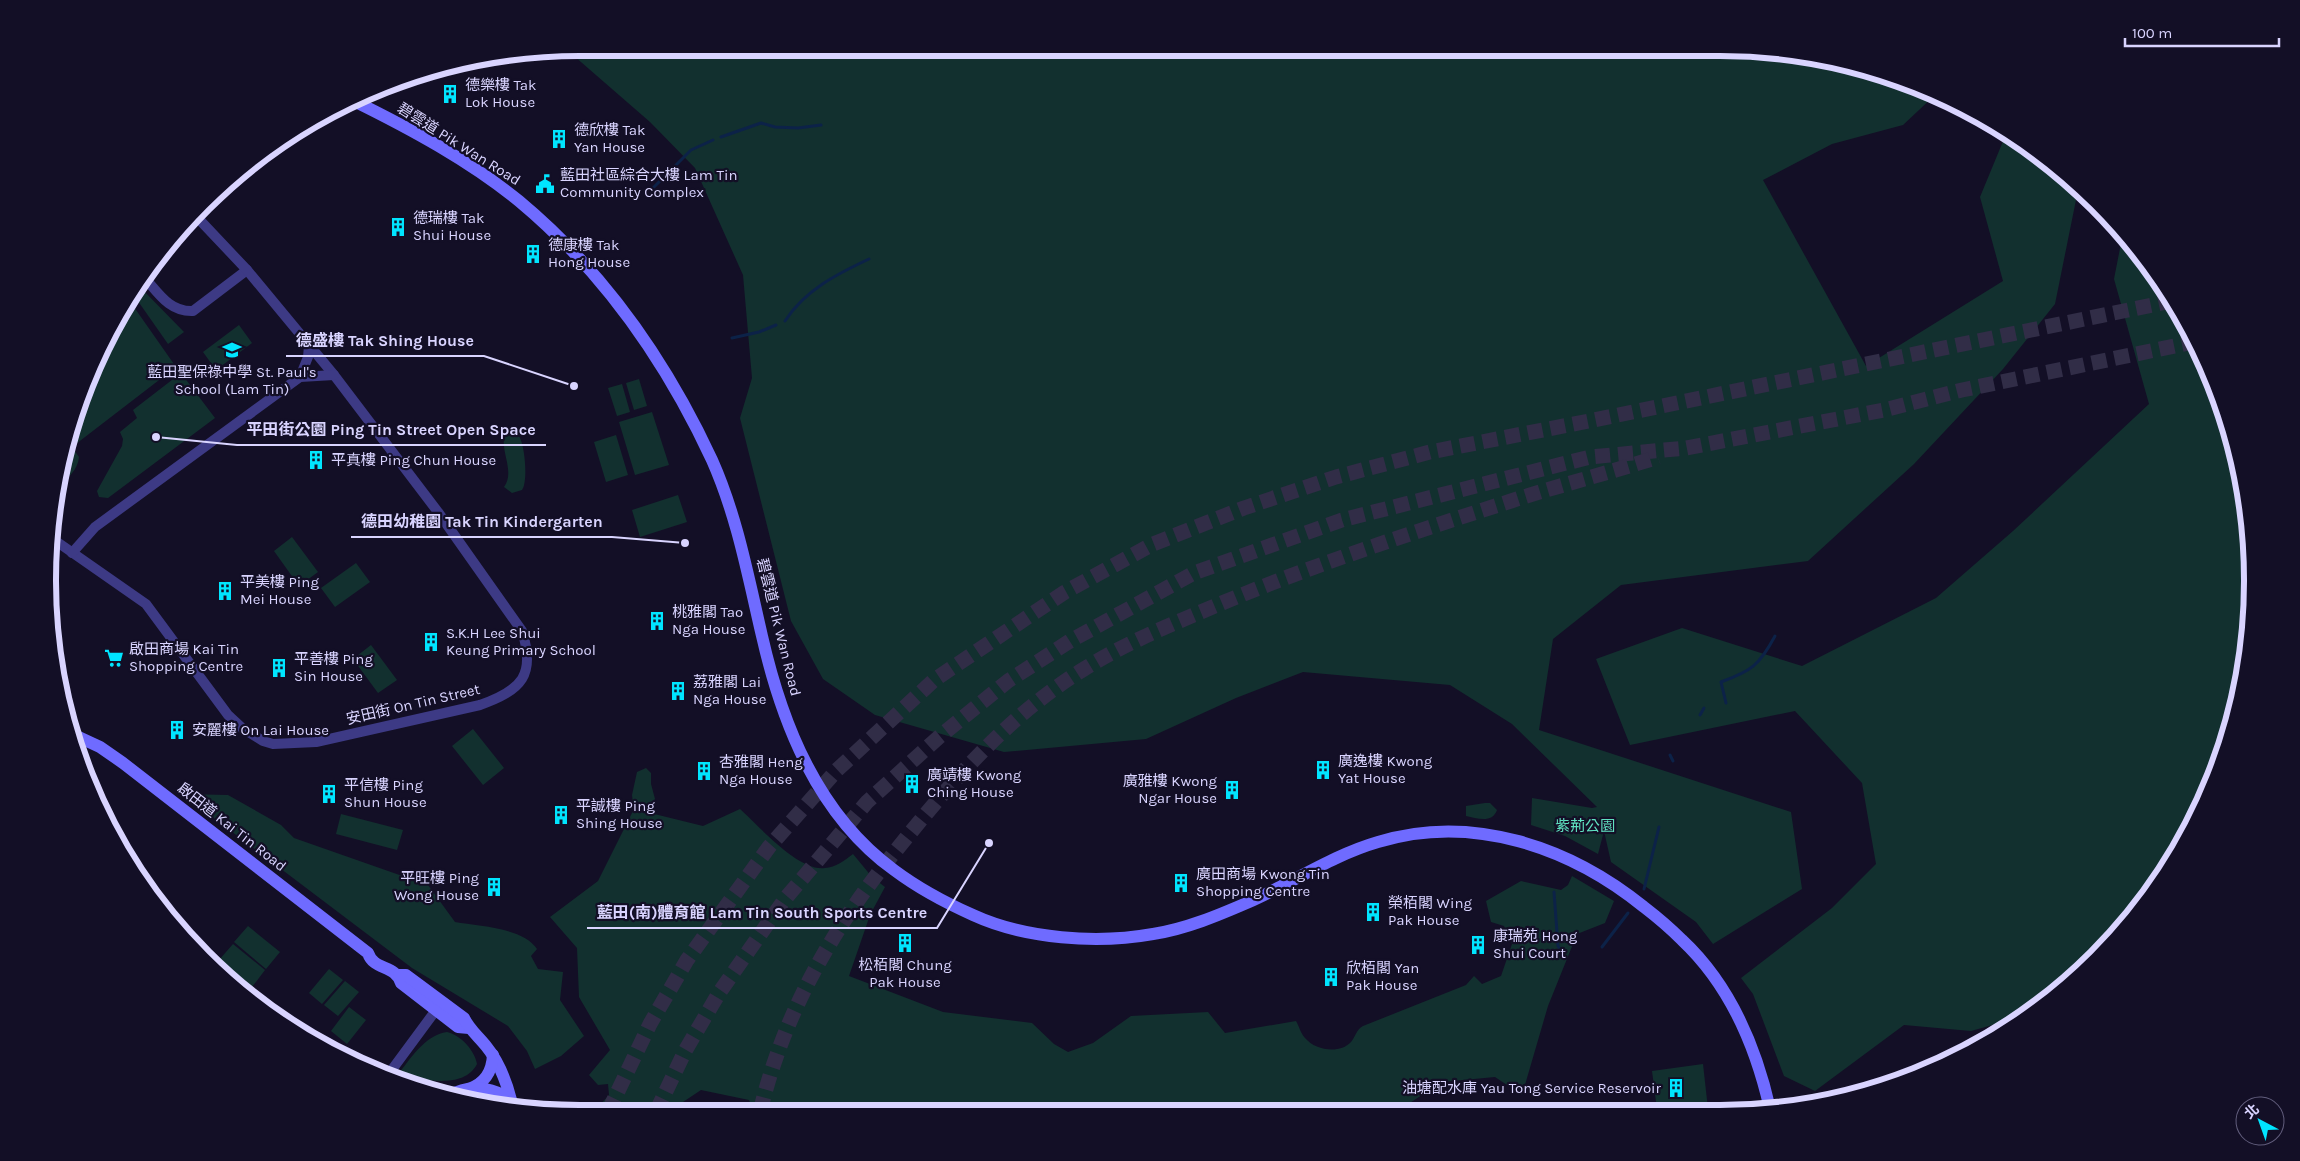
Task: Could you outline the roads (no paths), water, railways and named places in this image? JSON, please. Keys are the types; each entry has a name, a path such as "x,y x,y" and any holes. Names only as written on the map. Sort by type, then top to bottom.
{"main road":[{"name":"碧雲道 Pik Wan Road","path":"361,105 432,143 519,201 553,231 590,268 635,326 692,419 726,494 748,571 770,670 790,729 802,756 824,796 844,822 883,862 904,877 931,894 972,915 1007,928 1060,936 1115,937 1156,934 1192,924 1249,902 1365,846 1416,834 1461,832 1511,838 1547,849 1588,868 1631,896 1685,942 1717,980 1732,1007 1758,1062 1768,1102"},
{"name":"啟田道 Kai Tin Road","path":"81,738 124,763 368,953 376,953 386,960 388,968 399,975 401,982 442,1008 458,1027 469,1028 493,1055 514,1100"},
{"path":"462,1091 479,1084 487,1076 493,1062 493,1055"},
{"path":"469,1089 487,1089 505,1099"}],"street":[{"name":"安田街 On Tin Street","path":"57,542 146,604 228,715 252,735 272,744 316,742 471,707 499,698 521,680 527,668 528,652 522,631 444,520 334,375 247,270 200,220"},
{"path":"149,283 173,308 179,311 193,312 247,270"},
{"path":"72,553 95,527 300,377 308,357 309,346"},
{"path":"300,377 334,375"},
{"path":"392,1070 442,1008"}],"waterway":[{"path":"721,137 761,123 775,127 798,128 821,125"},
{"path":"652,189 691,150 713,140"},
{"path":"785,321 802,300 822,284 869,259"},
{"path":"732,338 759,332 776,325"},
{"path":"1726,703 1721,682 1747,671 1759,661 1775,636"},
{"path":"1700,715 1704,708"},
{"path":"1670,755 1673,761"},
{"path":"1644,889 1659,827"},
{"path":"1554,892 1558,946 1562,952"},
{"path":"1602,947 1628,913"}],"tunnel":[{"path":"611,1105 650,1024 687,960 769,847 837,770 934,680 1065,592 1153,544 1244,508 1336,477 1430,452 2164,303"},
{"path":"659,1105 685,1051 719,993 785,899 867,802 939,737 1008,681 1070,641 1194,573 1342,520 1590,457 1686,448 1884,410 1962,390 2187,343"},
{"path":"762,1105 770,1075 797,1005 832,940 852,909 898,848 961,774 1007,728 1057,687 1100,659 1134,642 1222,603 1293,575 1365,549 1529,495 1658,457"}],"place":[{"name":"德樂樓 Tak Lok House","path":"450,94"},
{"name":"德欣樓 Tak Yan House","path":"559,139"},
{"name":"藍田社區綜合大樓 Lam Tin Community Complex","path":"545,184"},
{"name":"德瑞樓 Tak Shui House","path":"398,227"},
{"name":"德康樓 Tak Hong House","path":"533,254"},
{"name":"藍田聖保祿中學 St. Paul's School (Lam Tin)","path":"232,350"},
{"name":"德盛樓 Tak Shing House","path":"574,386"},
{"name":"平田街公園 Ping Tin Street Open Space","path":"156,437"},
{"name":"平真樓 Ping Chun House","path":"316,460"},
{"name":"德田幼稚園 Tak Tin Kindergarten","path":"685,543"},
{"name":"平美樓 Ping Mei House","path":"225,591"},
{"name":"桃雅閣 Tao Nga House","path":"657,621"},
{"name":"S.K.H Lee Shui Keung Primary School","path":"431,642"},
{"name":"啟田商場 Kai Tin Shopping Centre","path":"114,658"},
{"name":"平善樓 Ping Sin House","path":"279,668"},
{"name":"荔雅閣 Lai Nga House","path":"678,691"},
{"name":"安麗樓 On Lai House","path":"177,730"},
{"name":"廣逸樓 Kwong Yat House","path":"1323,770"},
{"name":"杏雅閣 Heng Nga House","path":"704,771"},
{"name":"廣靖樓 Kwong Ching House","path":"912,784"},
{"name":"廣雅樓 Kwong Ngar House","path":"1232,790"},
{"name":"平信樓 Ping Shun House","path":"329,794"},
{"name":"平誠樓 Ping Shing House","path":"561,815"},
{"name":"藍田(南)體育館 Lam Tin South Sports Centre","path":"989,843"},
{"name":"廣田商場 Kwong Tin Shopping Centre","path":"1181,883"},
{"name":"平旺樓 Ping Wong House","path":"494,887"},
{"name":"榮栢閣 Wing Pak House","path":"1373,912"},
{"name":"松栢閣 Chung Pak House","path":"905,943"},
{"name":"康瑞苑 Hong Shui Court","path":"1478,945"},
{"name":"欣栢閣 Yan Pak House","path":"1331,977"},
{"name":"油塘配水庫 Yau Tong Service Reservoir","path":"1676,1088"}],"park label":[{"name":"紫荊公園","path":"1585,826"}]}
